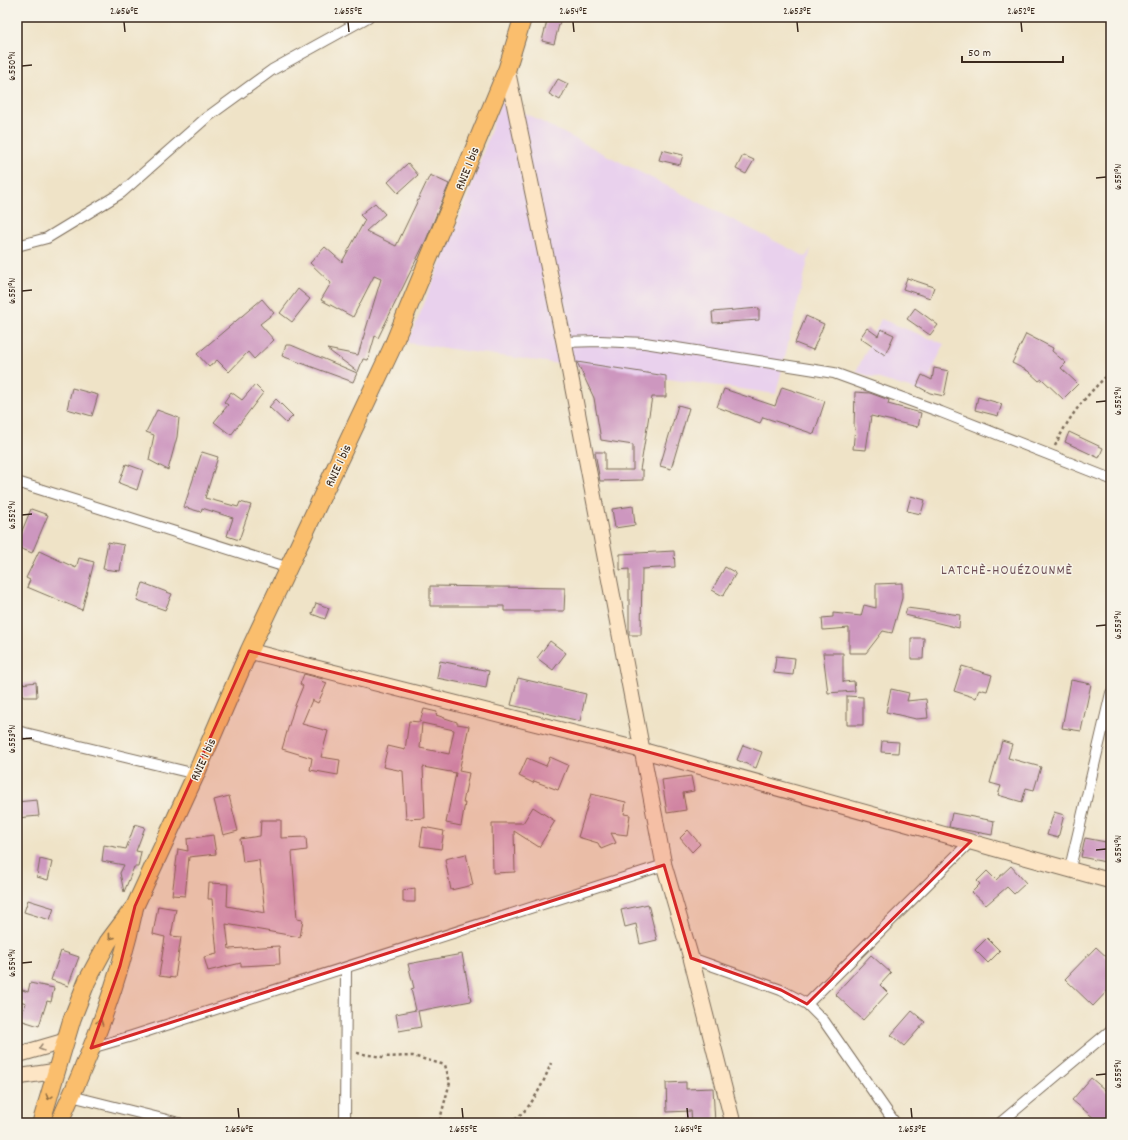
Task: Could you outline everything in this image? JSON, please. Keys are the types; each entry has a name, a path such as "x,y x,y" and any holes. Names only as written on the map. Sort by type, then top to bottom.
{"main road":[{"name":"RNIE 1 bis","path":"135,906 196,774 249,651 391,350 506,69 523,17"},
{"path":"506,69 564,342 664,865 691,958 733,1123"},
{"path":"249,651 641,750 1111,880"},
{"path":"41,1123 65,1041 87,981 108,942 135,906"},
{"path":"58,1123 91,1048 122,960 135,906"},
{"path":"17,1055 65,1041"},
{"path":"17,1077 57,1071"}],"street":[{"path":"17,246 47,238 121,193 206,118 272,70 368,17"},
{"path":"564,342 599,341 645,343 834,373 1111,479"},
{"path":"17,482 289,568"},
{"path":"1070,868 1111,693"},
{"path":"17,731 196,774"},
{"path":"807,1004 971,841"},
{"path":"91,1048 346,968 664,865"},
{"path":"691,958 781,990 807,1004 824,1021 895,1123"},
{"path":"344,1123 346,968"},
{"path":"1000,1123 1111,1030"},
{"path":"71,1096 179,1123"}],"path":[{"path":"1050,455 1069,418 1111,372"},
{"path":"346,1053 361,1052 382,1058 413,1056 445,1065 450,1082 439,1123"},
{"path":"510,1123 519,1118 534,1099 551,1064"}],"highlighted area":[{"path":"249,651 641,750 971,841 807,1004 781,990 691,958 664,865 91,1048 120,966 135,906"}],"shaded area":[{"path":"501,101 806,257 811,248 776,394 408,343 465,204"},
{"path":"881,319 944,344 923,392 856,372"}],"building":[{"path":"548,17 561,17 554,44 542,41"},
{"path":"558,79 568,84 560,100 549,94"},
{"path":"662,150 683,155 680,165 659,160"},
{"path":"743,155 754,160 746,174 736,169"},
{"path":"408,163 418,175 398,193 388,182"},
{"path":"430,175 449,184 426,240 378,338 375,336 368,360 363,359 358,372 327,349 358,355 381,279 374,276 353,317 321,300 331,283 310,263 325,247 342,262 365,220 360,215 375,203 385,214 366,231 396,246"},
{"path":"907,278 934,287 930,298 903,289"},
{"path":"298,289 310,299 292,322 280,313"},
{"path":"262,299 274,313 260,324 274,340 254,359 248,352 229,372 217,360 209,367 197,354"},
{"path":"759,308 759,320 713,323 712,312"},
{"path":"915,308 938,325 930,335 907,319"},
{"path":"806,316 824,324 813,350 795,343"},
{"path":"867,328 878,336 881,329 894,335 885,355 860,338"},
{"path":"1026,334 1053,348 1052,351 1066,363 1061,368 1078,384 1063,399 1042,379 1039,381 1028,371 1012,363"},
{"path":"286,345 291,345 357,373 353,382 282,356"},
{"path":"577,362 666,376 666,397 652,397 640,470 643,470 643,480 600,481 595,452 605,452 605,470 633,470 633,445 601,440 594,398"},
{"path":"934,368 949,371 944,396 930,393 917,386 922,375 932,380"},
{"path":"255,385 263,393 231,435 214,422 228,405 224,402 231,392 242,400"},
{"path":"782,387 825,401 814,434 763,417 760,423 717,407 724,389 775,406"},
{"path":"72,388 98,395 92,416 67,409"},
{"path":"855,392 870,393 889,400 888,404 921,413 918,427 871,416 866,450 853,449 855,427"},
{"path":"978,397 1002,404 998,416 975,410"},
{"path":"276,399 293,416 286,423 269,407"},
{"path":"678,405 689,408 671,469 660,466"},
{"path":"157,410 179,418 177,437 168,470 149,460 154,435 146,432"},
{"path":"1069,432 1103,448 1099,458 1065,442"},
{"path":"202,452 218,457 205,498 238,507 240,502 251,505 239,540 227,536 233,518 202,508 201,512 184,507"},
{"path":"126,464 143,470 137,490 119,483"},
{"path":"911,496 925,500 921,514 907,511"},
{"path":"633,506 635,525 615,528 612,509"},
{"path":"31,509 48,515 32,553 17,547 17,543"},
{"path":"108,542 124,545 120,571 103,569"},
{"path":"39,551 76,568 79,558 94,562 82,610 27,587 30,580 26,578"},
{"path":"674,551 675,567 642,569 641,635 629,635 629,569 620,570 620,554"},
{"path":"725,567 736,573 723,596 712,590"},
{"path":"143,583 172,594 165,610 137,600"},
{"path":"902,583 902,598 892,633 883,631 866,653 849,653 849,628 823,630 822,618 833,617 833,613 861,616 864,605 876,608 876,584"},
{"path":"430,586 565,588 564,611 504,611 504,606 430,606"},
{"path":"316,603 329,608 325,619 312,614"},
{"path":"907,608 960,615 959,628 905,615"},
{"path":"911,638 924,638 923,659 911,659"},
{"path":"550,641 566,653 553,670 537,658"},
{"path":"823,653 843,653 843,682 854,681 855,691 828,693"},
{"path":"776,656 795,658 793,675 774,673"},
{"path":"440,661 489,671 486,688 437,678"},
{"path":"962,666 992,675 987,691 979,689 976,698 954,691"},
{"path":"304,674 323,679 322,681 327,683 318,703 312,700 302,724 328,731 321,757 340,760 338,775 310,770 312,758 282,749 294,708 303,686 300,684"},
{"path":"518,678 586,694 580,721 511,705"},
{"path":"1071,680 1091,684 1081,731 1062,728"},
{"path":"36,682 37,697 23,697 21,684"},
{"path":"891,689 909,693 907,701 926,699 928,718 916,719 886,712"},
{"path":"847,696 863,697 863,725 847,725"},
{"path":"424,709 437,712 436,715 457,722 457,724 469,726 459,771 469,773 463,803 465,803 461,826 446,823 456,773 423,767 425,818 406,819 403,771 383,767 388,746 405,750 409,721 420,722","holes":["422,723 454,730 449,754 420,748"]},
{"path":"882,741 899,742 898,753 881,752"},
{"path":"1002,741 1012,744 1008,758 1041,767 1034,790 1026,788 1022,802 998,795 1001,786 990,783"},
{"path":"743,745 762,752 756,768 737,760"},
{"path":"550,757 568,765 558,790 534,781 533,783 519,776 527,758 546,766"},
{"path":"691,776 694,791 683,793 686,810 667,813 662,780"},
{"path":"591,794 626,802 624,814 630,815 627,835 611,833 616,843 601,849 598,843 578,837"},
{"path":"229,796 238,831 223,835 214,800"},
{"path":"37,800 39,816 17,818 17,802"},
{"path":"533,807 555,821 539,847 514,831 515,872 493,873 492,823 523,823"},
{"path":"1054,812 1064,815 1058,838 1047,835"},
{"path":"952,813 994,821 992,835 949,827"},
{"path":"261,820 281,820 281,838 306,837 307,850 292,852 297,919 303,920 300,937 226,924 229,949 279,946 280,964 241,966 241,963 208,971 204,957 217,954 212,899 208,899 209,883 228,884 227,906 265,913 259,860 243,862 240,839 260,836"},
{"path":"135,824 145,827 136,851 141,852 138,867 134,867 124,892 120,873 124,865 102,861 104,845 126,849"},
{"path":"423,827 444,831 441,849 420,846"},
{"path":"688,830 700,844 692,852 680,838"},
{"path":"213,835 216,854 189,857 185,896 172,895 178,849 188,851 187,839"},
{"path":"1085,838 1111,843 1110,863 1081,857"},
{"path":"466,854 473,885 451,890 445,859"},
{"path":"40,859 52,862 48,880 37,877"},
{"path":"1011,866 1026,883 1014,894 1007,887 986,905 972,892 980,884 977,881 987,871 996,880"},
{"path":"415,888 415,902 403,902 403,890"},
{"path":"28,900 54,908 50,920 24,912"},
{"path":"648,904 657,940 640,944 636,924 625,927 621,910"},
{"path":"158,906 176,909 171,936 181,937 175,978 159,976 165,937 153,934"},
{"path":"987,938 1000,951 988,963 975,950"},
{"path":"1096,947 1111,961 1111,987 1093,1006 1065,979"},
{"path":"61,951 79,957 68,986 51,980"},
{"path":"462,954 471,1001 418,1011 421,1027 399,1031 396,1014 416,1010 411,989 414,988 408,964"},
{"path":"871,955 891,973 880,985 888,993 863,1020 835,994"},
{"path":"30,983 54,988 51,1002 47,1001 39,1026 20,1020 26,1003 17,1000 17,988 28,992"},
{"path":"912,1011 925,1022 904,1046 891,1035"},
{"path":"1091,1078 1111,1095 1111,1123 1100,1123 1072,1100"},
{"path":"686,1082 686,1089 713,1088 715,1123 692,1123 691,1111 667,1112 666,1083"}],"district":[{"name":"LATCHÈ-HOUÉZOUNMÈ","path":"1007,569"}]}
